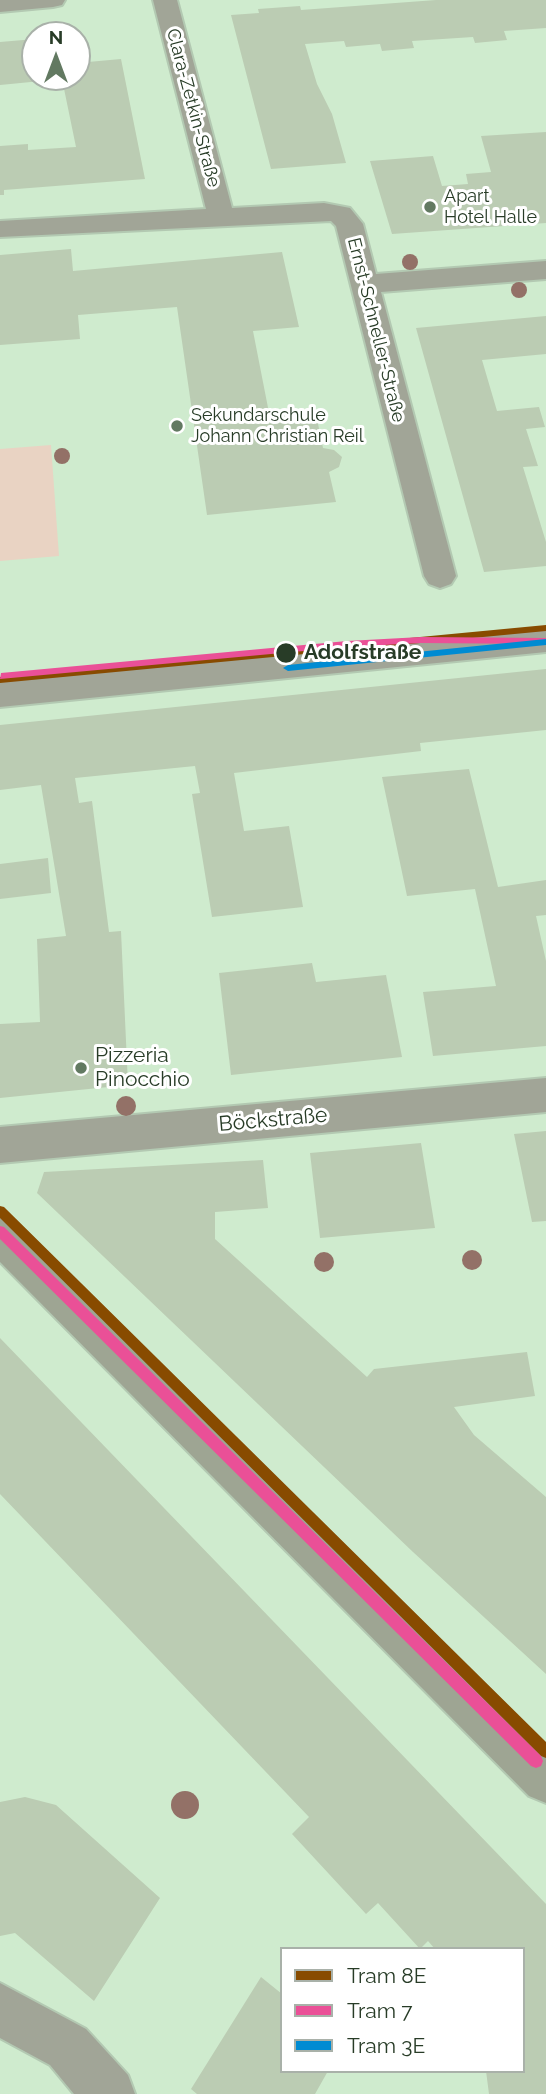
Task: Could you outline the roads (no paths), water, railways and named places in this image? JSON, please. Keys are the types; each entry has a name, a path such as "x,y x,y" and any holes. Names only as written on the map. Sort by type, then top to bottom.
{"street":[{"path":"0,5 53,0"},
{"name":"Clara-Zetkin-Straße","path":"165,0 221,216"},
{"name":"Ernst-Schneller-Straße","path":"0,229 324,211 340,214 349,224 440,576"},
{"path":"364,284 546,270"},
{"path":"0,694 546,640"},
{"name":"Böckstraße","path":"0,1145 546,1095"},
{"path":"0,1234 546,1779"},
{"path":"0,2009 68,2047 108,2094"}],"tram line":[{"name":"8E","path":"0,680 546,628"},
{"name":"7","path":"1,676 347,644 421,640 546,641"},
{"name":"3E","path":"288,668 546,642"},
{"name":"8E","path":"0,1211 546,1751"},
{"name":"7","path":"0,1231 536,1761"}],"place":[{"name":"Apart Hotel Halle","path":"430,207"},
{"name":"Sekundarschule Johann Christian Reil","path":"177,426"},
{"name":"Adolfstraße","path":"286,653"},
{"name":"Pizzeria Pinocchio","path":"81,1068"}]}
